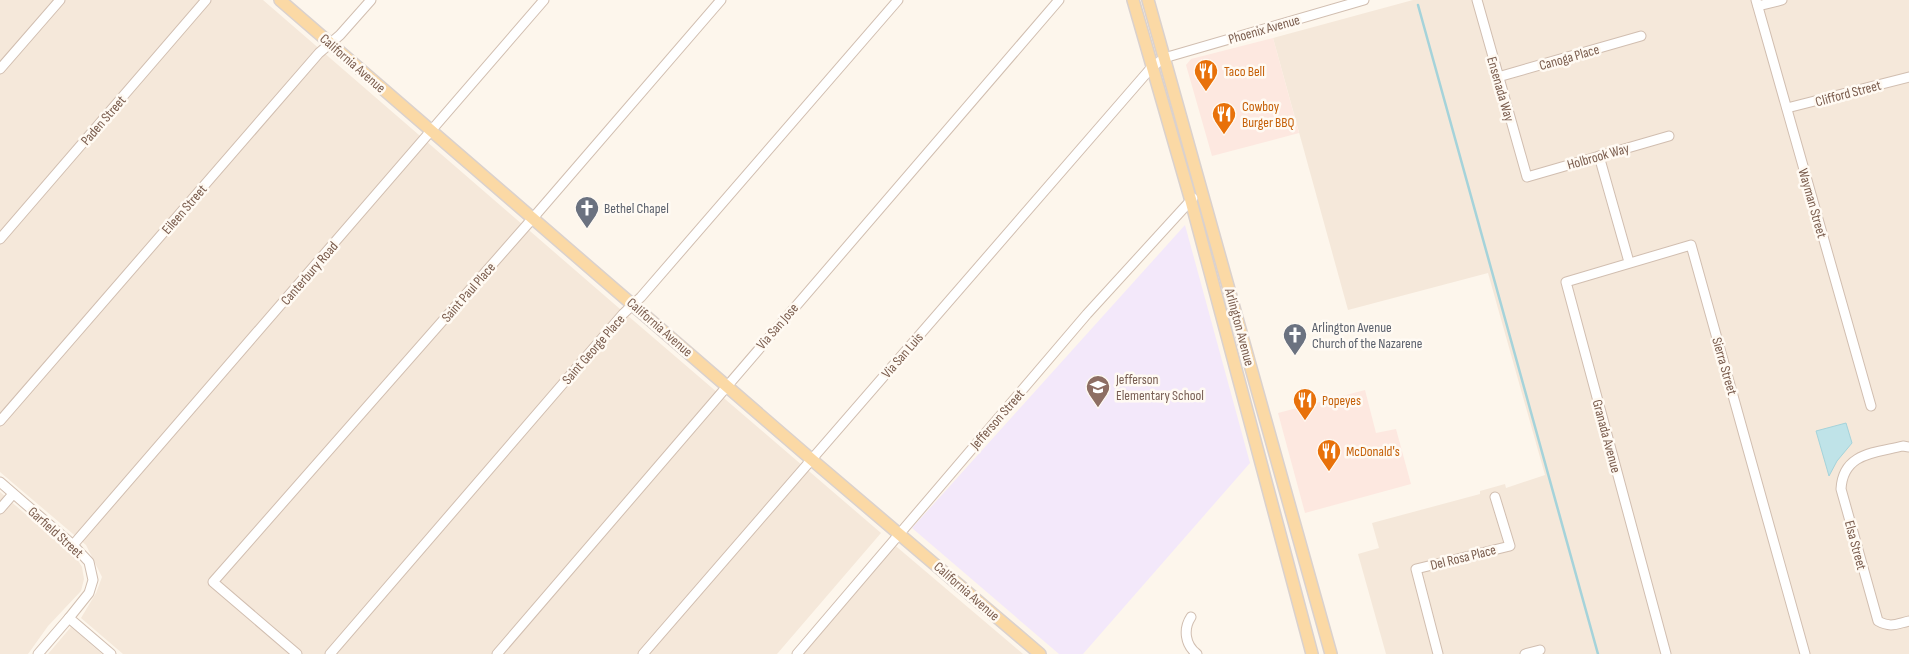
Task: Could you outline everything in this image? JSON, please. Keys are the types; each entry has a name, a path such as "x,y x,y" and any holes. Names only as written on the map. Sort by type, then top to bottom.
{"main road":[{"name":"California Avenue","path":"280,0 634,304 726,386 1040,654"},
{"name":"Arlington Avenue","path":"1133,0 1199,230 1312,654"},
{"name":"Arlington Avenue","path":"1148,0 1331,654"}],"street":[{"path":"0,69 60,0"},
{"name":"Paden Street","path":"0,239 206,0"},
{"name":"Eileen Street","path":"0,422 319,53 340,35 371,0"},
{"name":"Canterbury Road","path":"73,545 544,0"},
{"name":"Saint Paul Place","path":"297,654 213,582 533,218 721,0"},
{"name":"Saint George Place","path":"330,654 623,314 634,304 898,0"},
{"name":"Via San Jose","path":"497,654 1059,0"},
{"name":"Phoenix Avenue","path":"1164,58 1364,0"},
{"name":"Ensenada Way","path":"1477,0 1527,177"},
{"path":"1757,3 1782,0"},
{"name":"Wayman Street","path":"1757,3 1871,406"},
{"name":"Canoga Place","path":"1498,78 1641,36"},
{"name":"Via San Luis","path":"643,654 1151,68 1164,58"},
{"name":"Clifford Street","path":"1787,108 1909,77"},
{"name":"Holbrook Way","path":"1527,177 1669,136"},
{"path":"1598,156 1629,262"},
{"name":"Jefferson Street","path":"797,654 1087,314 1202,188"},
{"path":"1175,218 1186,216 1190,218 1199,230"},
{"name":"Sierra Street","path":"1629,262 1691,245 1805,654"},
{"name":"Granada Avenue","path":"1629,262 1566,282 1666,654"},
{"name":"Elsa Street","path":"1909,447 1903,446 1859,457 1845,469 1841,479 1841,489 1878,621 1886,625 1909,621"},
{"name":"Garfield Street","path":"0,482 73,545 89,562 93,580 89,593 69,618"},
{"path":"0,509 13,494"},
{"name":"Del Rosa Place","path":"1438,654 1416,569 1510,546 1495,498"},
{"path":"1191,616 1185,630 1187,639 1197,654"},
{"path":"38,654 69,618 110,654"},
{"path":"1525,654 1540,650"}],"shaded area":[{"path":"0,0 263,0 881,533 777,654 123,654 81,618 96,593 102,577 86,545 0,472"},
{"path":"1413,0 1909,0 1909,654 1386,654 1358,554 1379,548 1372,523 1480,494 1480,491 1505,484 1506,488 1545,475 1488,273 1348,310 1273,38"},
{"path":"1273,38 1299,133 1212,156 1186,65 1191,59"},
{"path":"1185,225 1250,463 1083,654 1059,654 912,528"},
{"path":"1365,390 1376,433 1396,429 1411,484 1305,513 1278,413"},
{"path":"0,492 77,559 82,567 84,579 81,591 48,626 28,654 0,654"},
{"path":"891,542 1023,654 797,654"},
{"path":"71,627 102,654 48,654"}],"water":[{"path":"1846,423 1852,443 1837,461 1829,476 1816,431"}],"waterway":[{"path":"1418,5 1598,654"}],"place":[{"name":"Taco Bell","path":"1206,92"},
{"name":"Cowboy Burger BBQ","path":"1224,135"},
{"name":"Bethel Chapel","path":"587,229"},
{"name":"Arlington Avenue Church of the Nazarene","path":"1295,356"},
{"name":"Jefferson Elementary School","path":"1098,408"},
{"name":"Popeyes","path":"1305,421"},
{"name":"McDonald's","path":"1329,472"}]}
